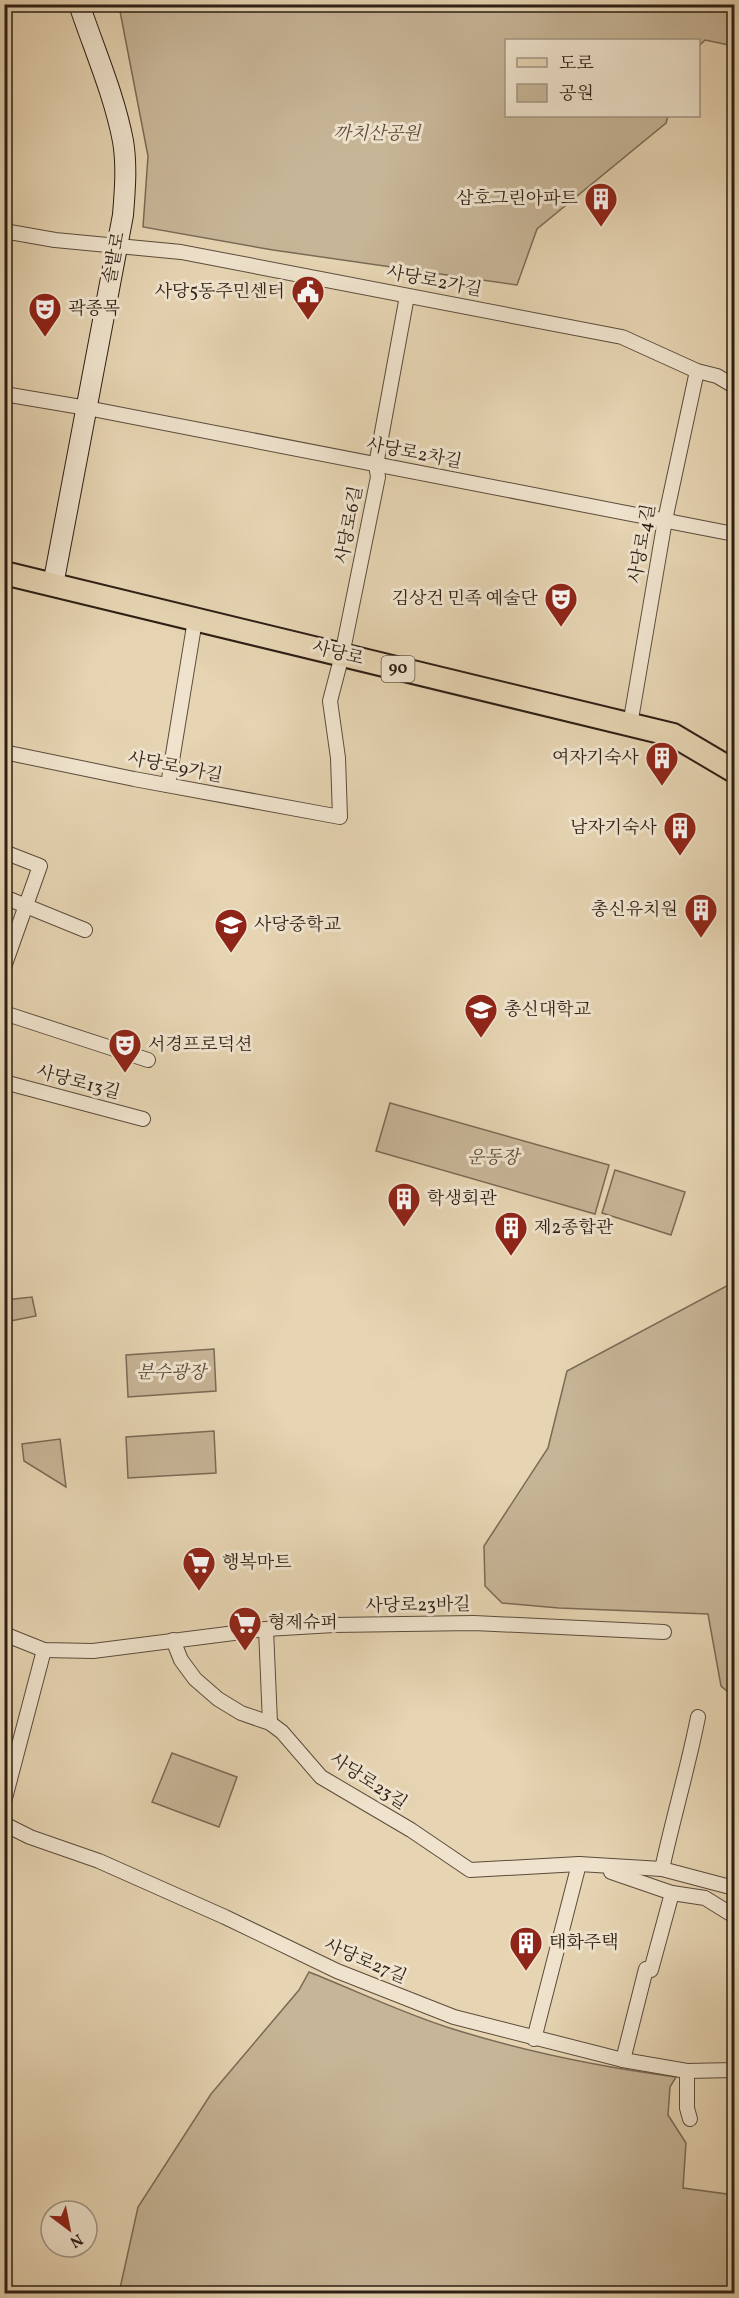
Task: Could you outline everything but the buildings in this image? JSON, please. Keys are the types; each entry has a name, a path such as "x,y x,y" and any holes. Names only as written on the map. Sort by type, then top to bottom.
{"main road":[{"name":"사당로","path":"4,573 673,735 735,771"}],"street":[{"name":"솔밭로","path":"53,585 123,215 126,176 123,142 114,108 78,4"},
{"name":"사당로2가길","path":"4,231 55,240 181,252 621,337 697,371 717,376 735,386"},
{"name":"사당로6길","path":"340,817 338,758 330,700 342,655 378,477 376,465 407,296"},
{"name":"사당로4길","path":"630,725 665,520 697,371"},
{"name":"사당로2차길","path":"4,394 87,408 735,534"},
{"path":"168,785 195,620"},
{"name":"사당로9가길","path":"4,752 340,817"},
{"path":"4,852 40,866 4,967"},
{"path":"4,897 84,930"},
{"path":"4,1013 148,1060"},
{"name":"사당로13길","path":"4,1082 143,1119"},
{"name":"사당로23바길","path":"173,1640 266,1629 334,1625 474,1623 664,1632"},
{"path":"266,1629 270,1723"},
{"path":"4,1634 44,1650 93,1651 173,1640"},
{"name":"사당로23길","path":"173,1640 182,1660 195,1679 218,1699 241,1713 270,1723 282,1732 321,1777 411,1830 470,1870 579,1864 662,1869 735,1888"},
{"path":"4,1802 44,1650"},
{"path":"662,1869 675,1806 686,1779 698,1717"},
{"name":"사당로27길","path":"4,1824 30,1837 99,1861 225,1917 337,1971 454,2017 623,2060 687,2071 733,2070"},
{"path":"534,2039 579,1864"},
{"path":"596,1866 672,1893 705,1898 735,1916"},
{"path":"623,2060 646,1969 651,1970 672,1893"},
{"path":"687,2071 687,2108 690,2119"}],"green space":[{"name":"까치산공원","path":"208,5 734,5 734,46 705,40 700,45 700,39 505,39 505,117 668,117 666,123 537,229 517,285 273,250 143,227 148,156 119,6 212,11"},
{"name":"운동장","path":"390,1103 609,1165 595,1214 376,1151"},
{"path":"615,1170 685,1192 671,1235 602,1213"},
{"path":"734,1282 734,1697 721,1686 708,1614 559,1608 502,1603 485,1586 484,1546 548,1448 567,1371"},
{"path":"32,1297 36,1316 5,1322 5,1300"},
{"name":"분수광장","path":"214,1349 216,1391 128,1397 126,1355"},
{"name":"분수광장","path":"214,1431 216,1473 128,1478 126,1437"},
{"path":"60,1439 66,1487 24,1461 22,1444"},
{"path":"172,1753 237,1777 219,1827 152,1802"},
{"path":"309,1972 417,2016 480,2037 564,2058 676,2077 670,2087 668,2115 686,2143 683,2188 734,2195 734,2293 119,2293 138,2207 211,2094 299,1990"}],"place":[{"name":"삼호그린아파트","path":"601,228"},
{"name":"사당5동주민센터","path":"308,321"},
{"name":"곽종목","path":"45,338"},
{"name":"김상건 민족 예술단","path":"561,628"},
{"name":"여자기숙사","path":"662,787"},
{"name":"남자기숙사","path":"680,857"},
{"name":"총신유치원","path":"701,939"},
{"name":"사당중학교","path":"231,954"},
{"name":"총신대학교","path":"481,1039"},
{"name":"서경프로덕션","path":"125,1074"},
{"name":"학생회관","path":"404,1228"},
{"name":"제2종합관","path":"511,1257"},
{"name":"행복마트","path":"199,1592"},
{"name":"형제슈퍼","path":"245,1652"},
{"name":"태화주택","path":"526,1972"}]}
